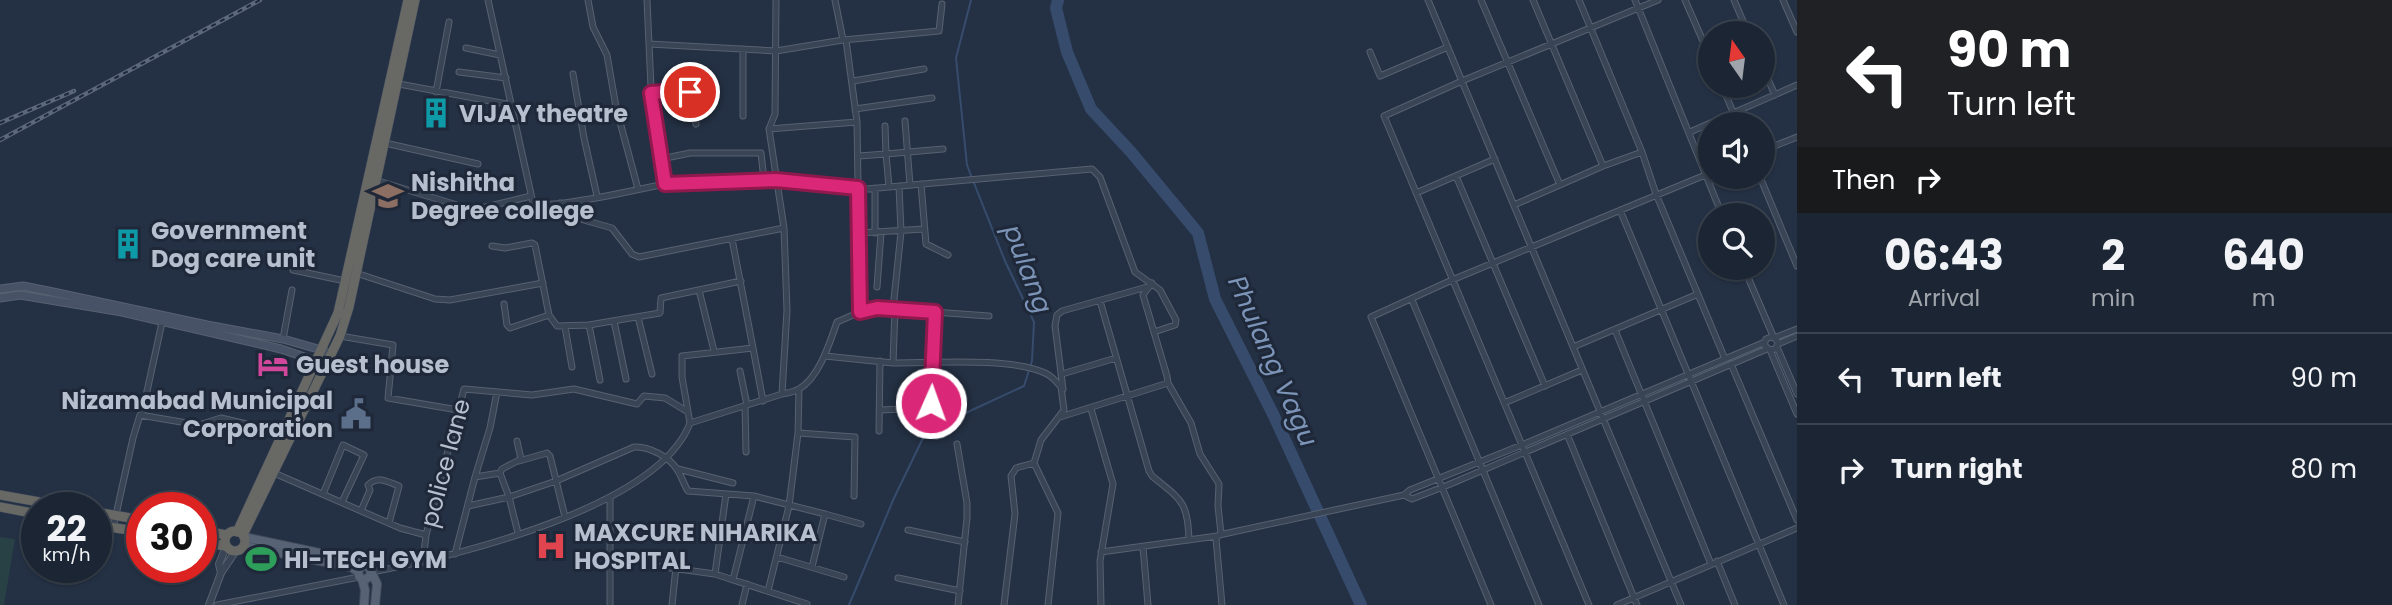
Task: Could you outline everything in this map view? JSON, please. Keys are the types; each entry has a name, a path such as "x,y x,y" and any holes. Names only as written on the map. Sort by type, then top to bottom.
{"highway":[{"path":"217,545 241,550 242,537 338,313 408,0"},
{"path":"242,537 340,336 349,307 375,180 399,83 415,0"},
{"path":"0,495 21,499"},
{"path":"0,507 21,511"},
{"path":"112,514 126,517"},
{"path":"113,528 126,530"},
{"path":"217,533 226,535 230,532 242,537"},
{"path":"226,535 229,548"}],"main road":[{"path":"0,289 23,286 163,318 281,349 326,365"},
{"path":"0,298 20,295 163,318 283,339 331,353"},
{"path":"242,537 357,561 365,590 364,605"},
{"path":"360,573 369,578 372,572"},
{"path":"372,572 377,584 375,605"}],"street":[{"path":"488,0 535,205 560,204 665,184 776,180 875,188 1086,168 1097,172 1135,272 1160,290 1176,323 1154,332"},
{"path":"588,0 593,27 607,55 616,107 638,190"},
{"path":"647,0 651,93 665,184"},
{"path":"776,0 775,114 769,129 784,228 787,310 782,394"},
{"path":"835,0 853,81 857,122 860,312"},
{"path":"1429,0 1681,605"},
{"path":"1481,0 1559,185"},
{"path":"1533,0 1603,166"},
{"path":"1579,0 1642,152 1656,194 1797,520"},
{"path":"1635,0 1698,152"},
{"path":"1589,605 1384,116 1658,0"},
{"path":"1685,0 1698,30"},
{"path":"1734,0 1743,21"},
{"path":"1783,0 1797,32"},
{"path":"649,44 776,51 939,30 942,4"},
{"path":"436,92 449,22"},
{"path":"1370,52 1380,76 1448,47"},
{"path":"466,48 501,55"},
{"path":"743,49 743,116"},
{"path":"853,81 924,69"},
{"path":"459,72 506,78"},
{"path":"573,74 597,196"},
{"path":"399,83 512,105"},
{"path":"1775,95 1797,85"},
{"path":"651,93 689,91 696,124"},
{"path":"855,109 932,98"},
{"path":"1727,98 1733,112 1768,98"},
{"path":"905,121 910,185"},
{"path":"769,129 857,122"},
{"path":"885,126 889,187"},
{"path":"1690,132 1698,128"},
{"path":"1775,146 1795,138 1797,147"},
{"path":"385,143 478,164"},
{"path":"859,156 943,149"},
{"path":"1514,205 1642,152"},
{"path":"661,159 690,153 761,153 764,180"},
{"path":"1416,193 1495,159"},
{"path":"1456,176 1545,386"},
{"path":"1491,605 1371,317 1698,178"},
{"path":"375,180 457,205"},
{"path":"921,184 926,244 948,255"},
{"path":"893,363 894,309 901,232 900,186"},
{"path":"875,188 877,287"},
{"path":"1765,189 1797,266"},
{"path":"477,209 531,196"},
{"path":"560,204 566,215 611,228 632,254 639,257 784,228"},
{"path":"1620,210 1784,605"},
{"path":"859,233 924,229"},
{"path":"732,239 763,401"},
{"path":"492,246 505,248 534,244 549,315 557,326 589,326 661,312 661,298 741,281"},
{"path":"293,270 345,281"},
{"path":"356,273 435,299 450,300 543,283"},
{"path":"1749,280 1797,394"},
{"path":"1048,605 1059,522 1056,507 1034,463 1041,440 1064,410 1055,326 1057,315 1062,311 1150,285"},
{"path":"1150,285 1143,295 1168,383 1191,423 1200,454 1219,484 1222,605"},
{"path":"283,339 292,290"},
{"path":"699,290 714,351"},
{"path":"1573,347 1698,294"},
{"path":"1412,300 1539,605"},
{"path":"1100,301 1149,471 1187,510 1189,540"},
{"path":"504,304 507,325 510,328 549,315"},
{"path":"690,423 799,389 809,380 825,356 837,322 860,312 877,308 989,316"},
{"path":"880,410 930,406 935,312"},
{"path":"638,317 652,374"},
{"path":"113,528 163,318"},
{"path":"614,321 625,379"},
{"path":"589,326 600,380"},
{"path":"565,327 572,368"},
{"path":"1404,495 1412,499 1769,350 1776,342 1797,329"},
{"path":"1615,330 1644,402 1735,605"},
{"path":"340,336 393,345 388,398 458,410"},
{"path":"1101,552 1219,535 1404,495 1410,490 1521,446 1765,342 1768,338 1776,342 1797,336"},
{"path":"1765,342 1797,414"},
{"path":"372,572 455,554 565,517 610,497 667,459 684,439 690,423 682,377 682,356 753,348"},
{"path":"825,356 893,363 996,363 1037,370 1054,379 1063,392"},
{"path":"1062,374 1116,358"},
{"path":"879,431 880,361"},
{"path":"1504,403 1583,370"},
{"path":"740,371 746,406 746,452"},
{"path":"1060,417 1168,383"},
{"name":"police lane","path":"424,562 426,535 464,389 532,396 574,389 636,404 645,396 658,396 688,412"},
{"path":"768,591 789,506 798,433 799,389"},
{"path":"455,554 490,428 496,392"},
{"path":"1091,409 1113,484 1101,552 1101,605"},
{"path":"142,414 200,425 220,418 255,425"},
{"path":"798,433 855,437 854,496"},
{"path":"1567,434 1637,605"},
{"path":"517,442 521,457 519,461"},
{"path":"957,444 967,503 958,605"},
{"path":"323,494 343,445 364,455 342,502"},
{"path":"468,506 509,497 556,481 634,447 640,447 657,453 678,469 688,492 754,496 862,524"},
{"path":"475,477 500,473 502,469 519,461 547,453 565,517"},
{"path":"1004,605 1015,514 1011,476 1016,468 1034,463"},
{"path":"678,469 733,483"},
{"path":"274,473 389,523 426,535"},
{"path":"500,473 519,533"},
{"path":"361,511 370,491 368,485 373,480 379,478 399,486 389,523"},
{"path":"715,574 726,494"},
{"path":"733,579 754,496"},
{"path":"610,497 610,605"},
{"path":"812,566 825,514"},
{"path":"1617,605 1797,528"},
{"path":"908,530 965,542"},
{"path":"1143,547 1148,605"},
{"path":"209,605 229,548"},
{"path":"777,557 844,577"},
{"path":"656,566 715,574 807,604"},
{"path":"671,605 676,567"},
{"path":"217,605 252,602 360,573"},
{"path":"898,578 960,591"},
{"path":"742,605 747,584"}],"green space":[{"path":"0,537 15,539 4,605 0,605"}],"waterway":[{"name":"pulang","path":"971,0 956,58 967,165 972,178"},
{"name":"Phulang Vagu","path":"1058,0 1056,8 1067,52 1091,109 1131,152 1198,233 1215,299 1273,414 1361,605"},
{"name":"pulang","path":"849,605 894,498 924,436 1024,386 1032,361 1034,322 1005,261 974,183"}],"railway":[{"path":"0,140 260,0"},
{"path":"0,123 74,91"}],"place":[{"name":"VIJAY theatre","path":"436,113"},
{"name":"Nishitha Degree college","path":"388,196"},
{"name":"Government Dog care unit","path":"128,244"},
{"name":"Guest house","path":"273,364"},
{"name":"Nizamabad Municipal Corporation","path":"356,414"},
{"name":"MAXCURE NIHARIKA HOSPITAL","path":"551,546"},
{"name":"HI-TECH GYM","path":"261,559"}],"route":[{"path":"690,92 651,93 665,184 776,180 858,188 860,312 877,308 935,312 931,403"}]}
